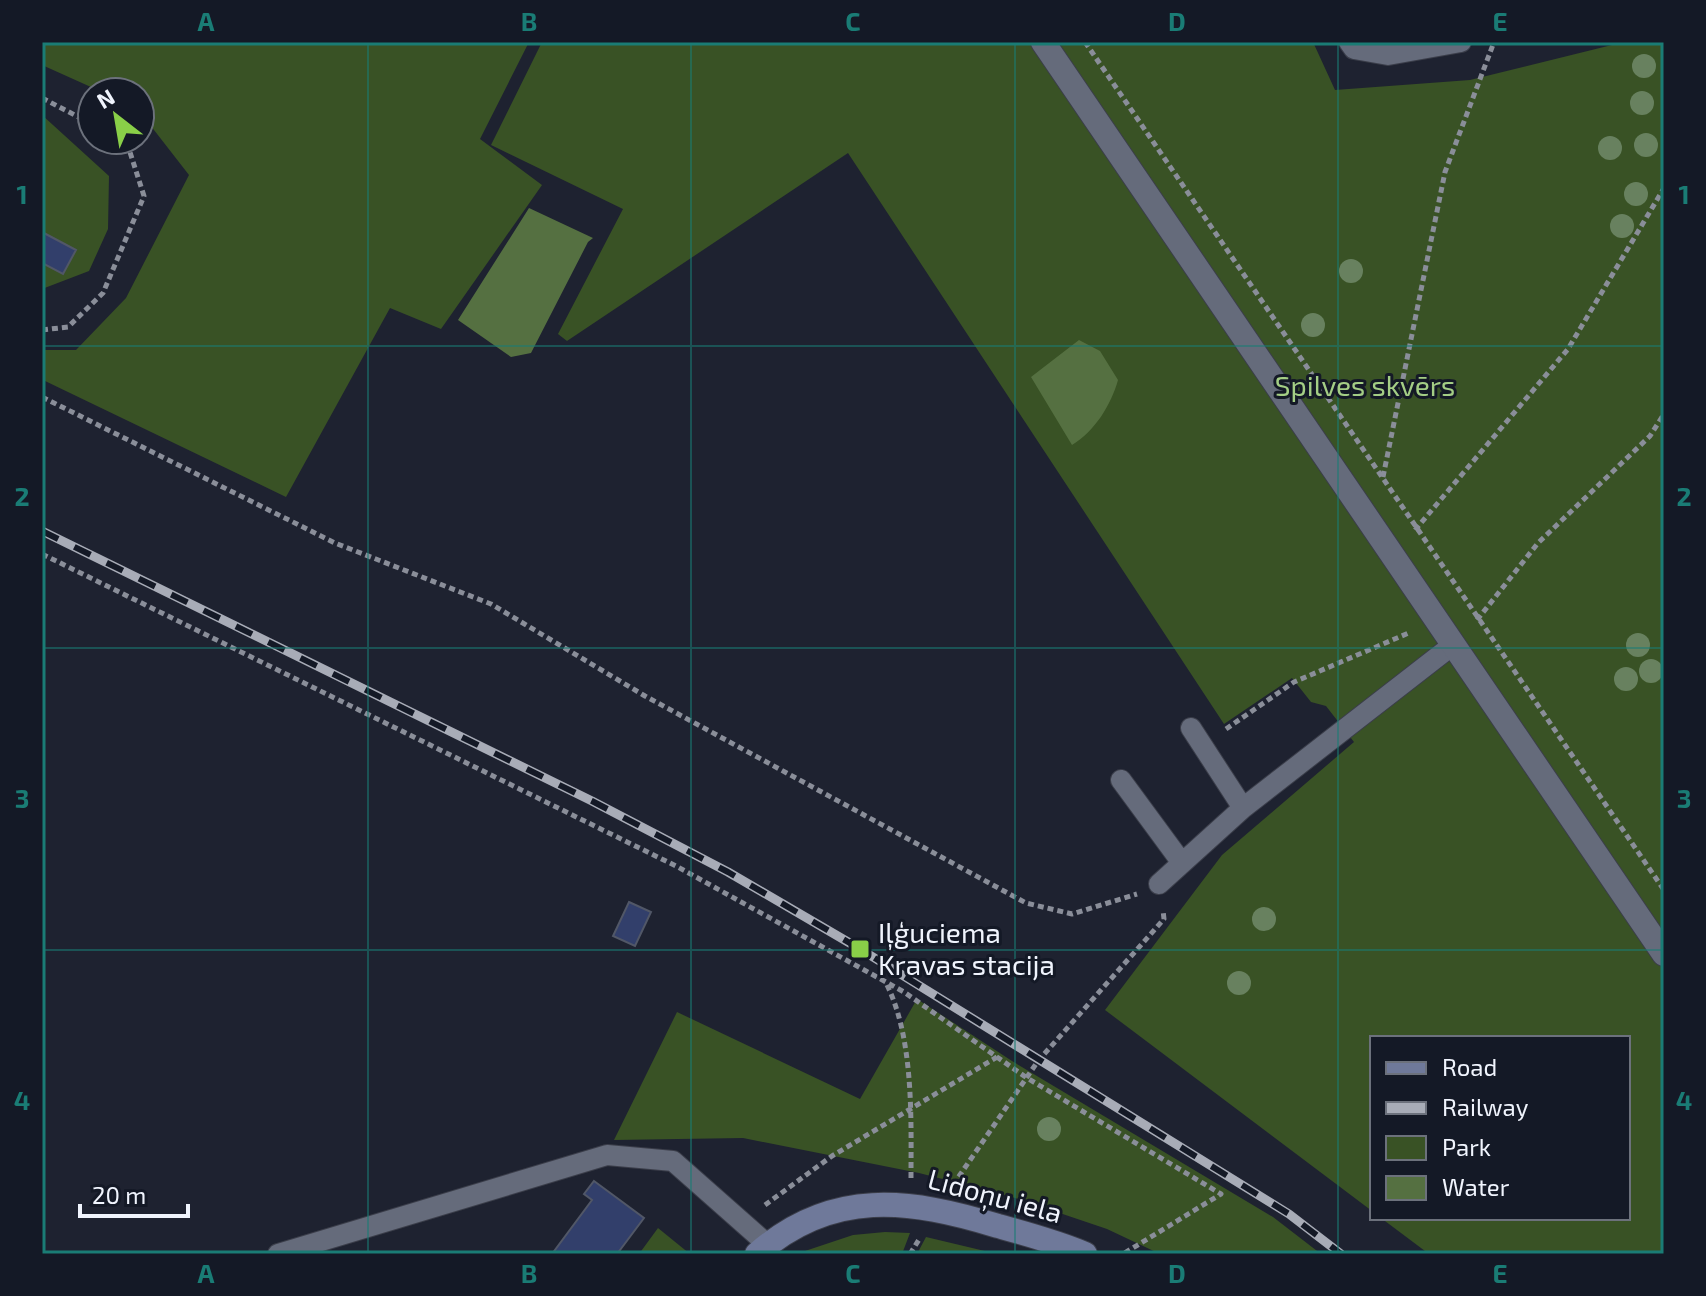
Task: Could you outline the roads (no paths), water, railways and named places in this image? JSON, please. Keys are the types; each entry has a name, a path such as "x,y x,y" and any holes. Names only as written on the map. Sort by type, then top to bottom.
{"street":[{"path":"1043,42 1664,954"},
{"name":"Lidoņu iela","path":"762,1249 804,1221 845,1208 911,1204 937,1207 1068,1251"}],"lane":[{"path":"1349,42 1354,49 1388,55 1461,42"},
{"path":"1159,884 1243,808 1454,644"},
{"path":"1196,737 1243,808"},
{"path":"1121,780 1182,863"},
{"path":"278,1254 607,1155 673,1161 741,1222 762,1249"}],"water":[{"path":"529,208 593,238 588,242 531,353 511,357 458,320"},
{"path":"1079,340 1100,351 1118,380 1101,417 1072,445 1031,377"}],"railway":[{"path":"42,531 592,801 728,872 860,949 1289,1214 1341,1254"}],"place":[{"name":"Iļģuciema Kravas stacija","path":"860,949"}],"park label":[{"name":"Spilves skvērs","path":"1365,386"}]}
